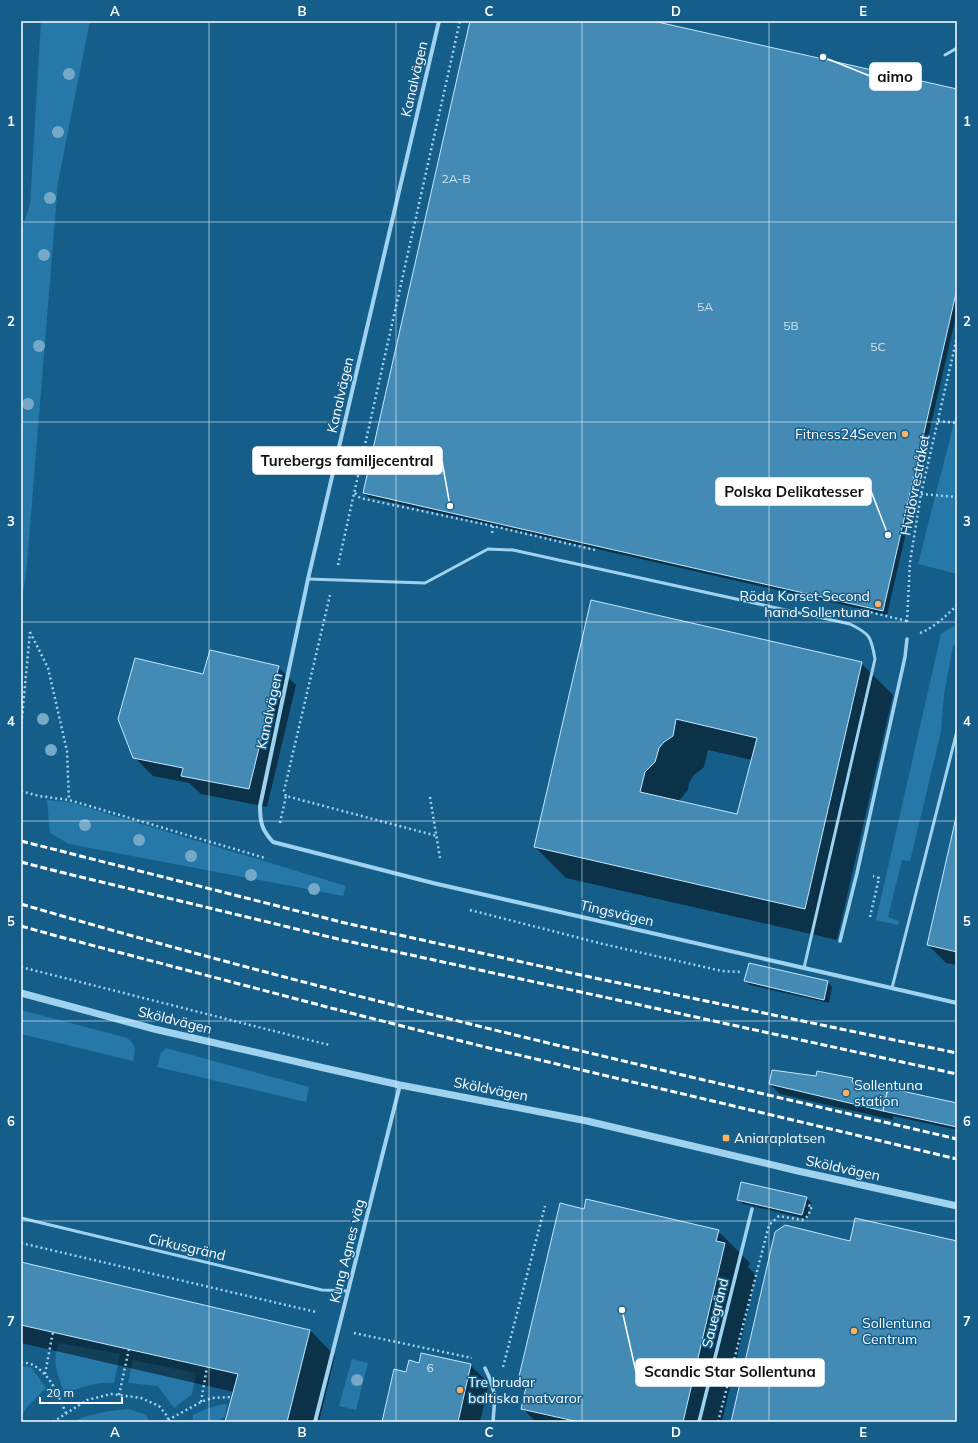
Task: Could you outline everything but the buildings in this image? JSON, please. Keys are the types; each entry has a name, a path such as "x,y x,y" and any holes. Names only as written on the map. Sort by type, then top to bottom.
{"street":[{"name":"Kanalvägen","path":"273,842 265,833 260,820 260,806 308,579 439,21"},
{"path":"840,941 857,873 905,657 907,638"},
{"name":"Tingsvägen","path":"273,842 433,883 957,1003"},
{"name":"Sköldvägen","path":"21,993 154,1029 400,1085 587,1121 798,1171 957,1206"},
{"name":"Kung Agnes väg","path":"315,1422 400,1085"},
{"name":"Sauegränd","path":"699,1422 752,1208"},
{"path":"485,1368 495,1396 493,1422"}],"lane":[{"path":"945,55 957,48"},
{"path":"308,579 425,583 488,549 513,550 850,624 865,632 872,644 875,659 804,968"},
{"path":"892,988 957,731"},
{"name":"Cirkusgränd","path":"21,1218 322,1290 348,1291"}],"path":[{"path":"279,824 286,796 284,791 354,493 460,21"},
{"name":"Hvidovrestråket","path":"907,638 910,562 921,494 957,337"},
{"path":"938,421 957,423"},
{"path":"354,493 360,498 493,526"},
{"path":"921,494 957,497"},
{"path":"907,638 928,630 944,618 957,605"},
{"path":"901,624 907,620"},
{"path":"21,728 30,632 48,668 67,751 69,800"},
{"path":"21,791 39,796"},
{"path":"286,796 437,836"},
{"path":"430,797 440,858"},
{"path":"857,873 879,878 870,917"},
{"path":"21,967 329,1045"},
{"path":"718,1422 769,1225 779,1216 802,1220 808,1216 812,1206 804,1205"},
{"path":"495,1396 545,1206"},
{"path":"21,1243 316,1312"},
{"path":"45,1375 53,1332"},
{"path":"351,1332 478,1360 485,1368"},
{"path":"119,1395 129,1349"},
{"path":"21,1362 33,1364 53,1383 66,1413"},
{"path":"201,1402 207,1367"},
{"path":"53,1422 88,1400 112,1394 141,1398 159,1406 168,1417 168,1421 201,1402 212,1398 232,1397"}],"shaded area":[{"path":"41,21 90,21 58,182 27,564 21,609 21,232 30,204"},
{"path":"957,411 957,574 918,564"},
{"path":"957,624 957,643 953,646 944,694 941,732 910,861 902,860 888,917 899,921 898,925 876,920 941,634"},
{"path":"47,800 69,802 346,886 343,896 69,844 50,833"},
{"path":"21,1010 124,1037 133,1043 135,1052 133,1061 21,1034"},
{"path":"166,1048 309,1087 306,1102 157,1067 161,1053"},
{"path":"59,1343 120,1354 114,1383 101,1383 77,1389 65,1394 56,1369 56,1356"},
{"path":"352,1359 368,1363 356,1410 339,1406"},
{"path":"133,1360 196,1373 192,1394 174,1408 158,1386 128,1383"},
{"path":"21,1366 31,1367 46,1388 27,1407 21,1417"},
{"path":"227,1404 225,1417 221,1418 220,1422 193,1422 193,1415"},
{"path":"129,1409 146,1415 150,1422 72,1422 93,1414"}],"railway":[{"path":"21,841 345,923 590,977 957,1053"},
{"path":"21,862 342,940 957,1074"},
{"path":"21,904 254,969 370,999 605,1057 957,1139"},
{"path":"21,926 485,1047 957,1159"}],"place":[{"name":"aimo","path":"823,57"},
{"name":"Fitness24Seven","path":"905,434"},
{"name":"Turebergs familjecentral","path":"450,506"},
{"name":"Polska Delikatesser","path":"888,535"},
{"name":"Röda Korset Second hand Sollentuna","path":"878,604"},
{"name":"Sollentuna station","path":"846,1093"},
{"name":"Aniaraplatsen","path":"726,1138"},
{"name":"Scandic Star Sollentuna","path":"622,1310"},
{"name":"Sollentuna Centrum","path":"854,1331"},
{"name":"Tre brudar baltiska matvaror","path":"460,1390"}]}
